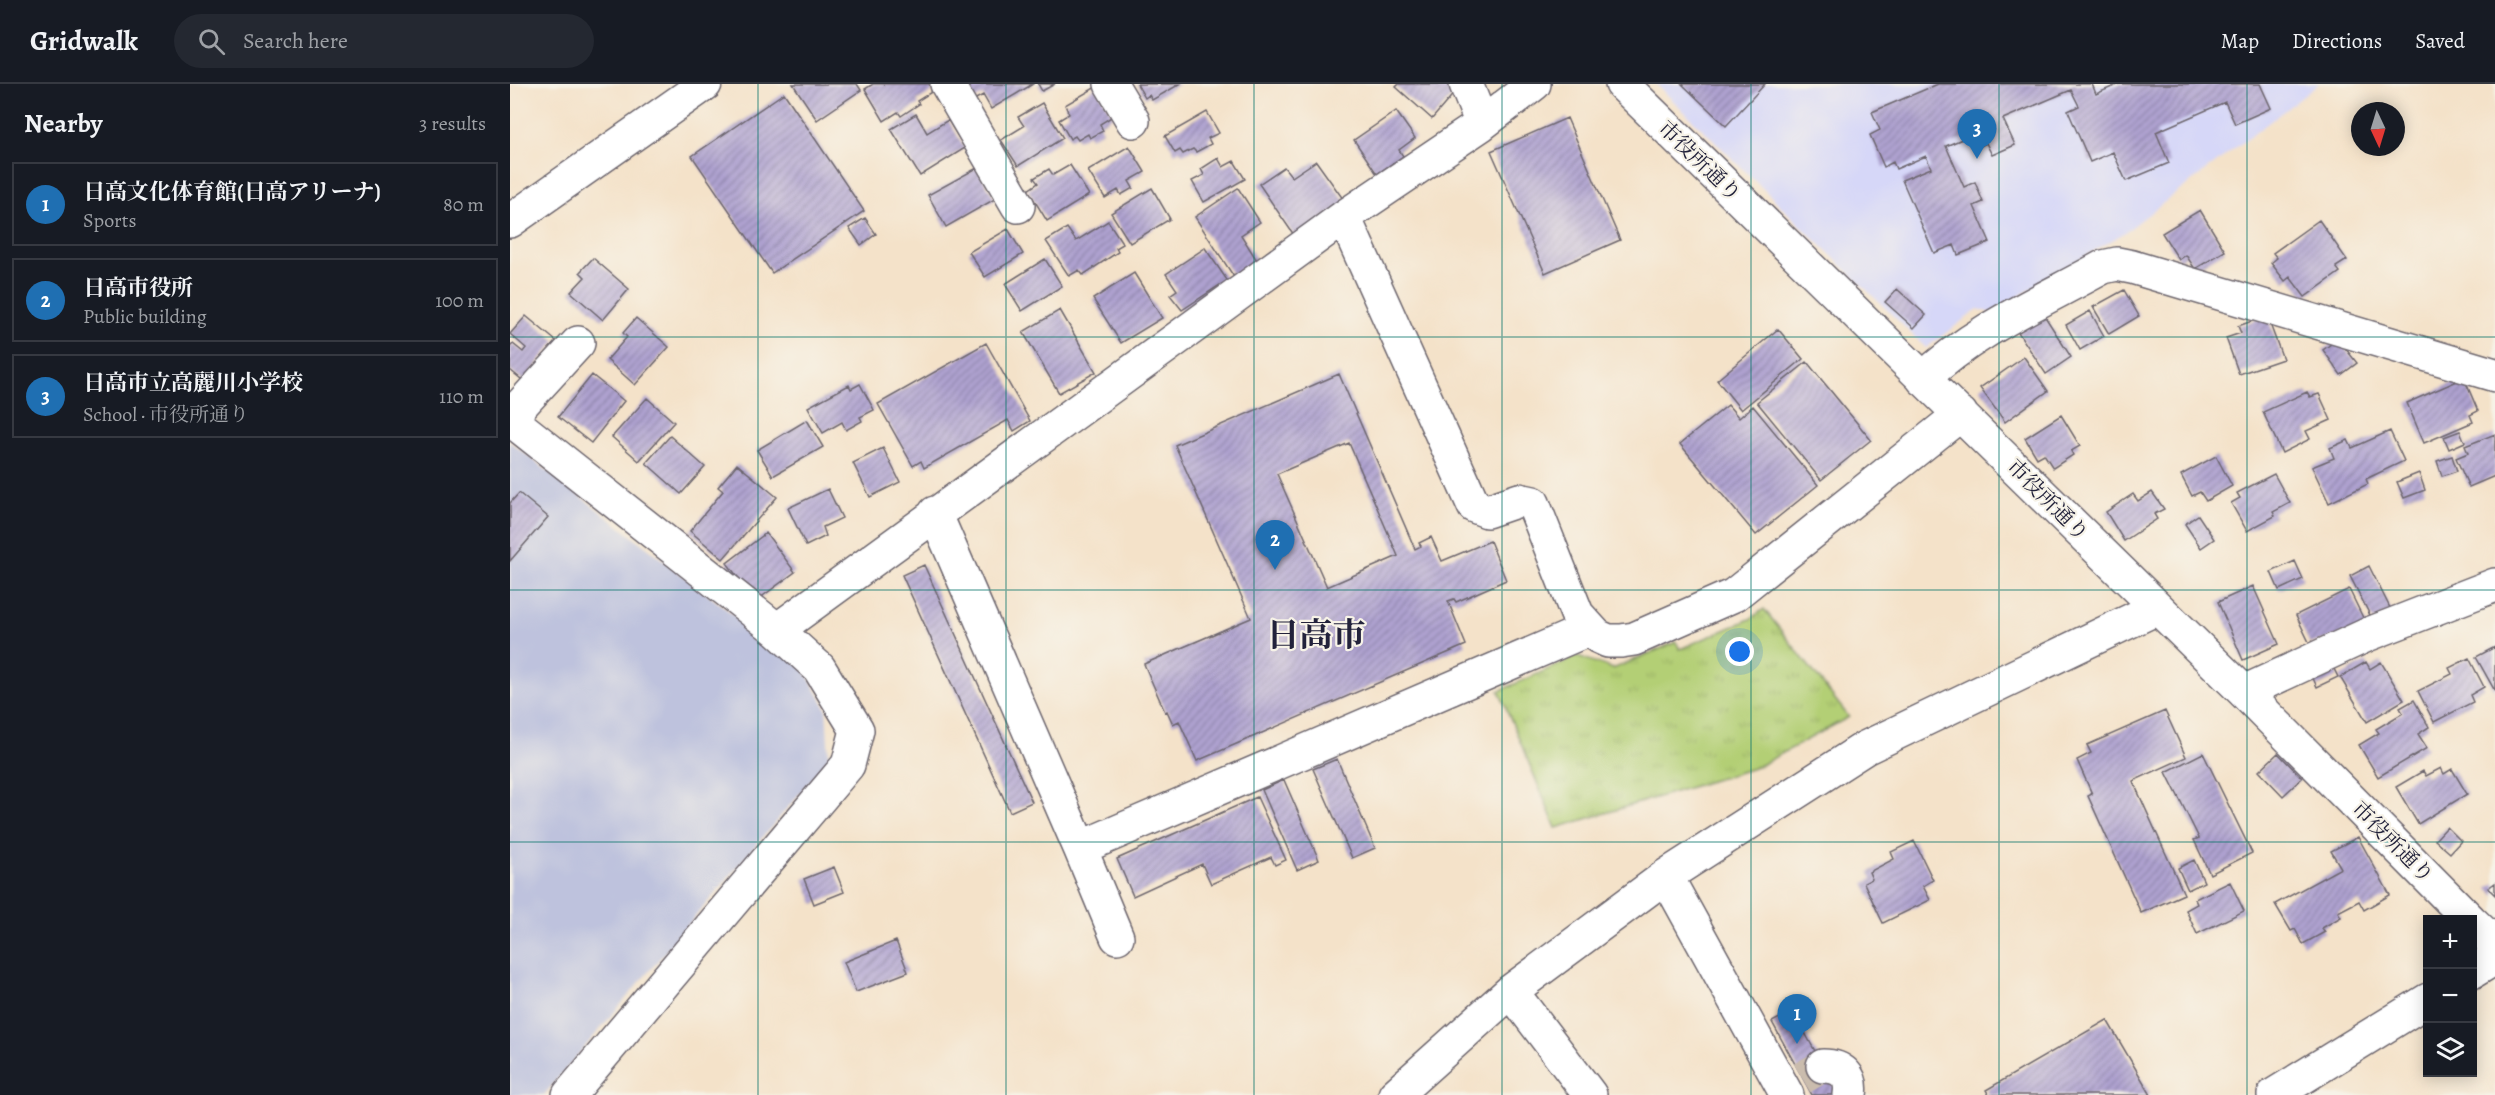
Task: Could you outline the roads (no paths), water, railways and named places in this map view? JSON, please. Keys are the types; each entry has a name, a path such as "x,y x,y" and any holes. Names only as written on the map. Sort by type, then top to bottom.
{"street":[{"path":"510,221 705,84"},
{"path":"947,84 1018,206"},
{"path":"1111,84 1133,121"},
{"path":"1467,84 1482,124"},
{"path":"777,630 1344,217 1482,124 1534,84"},
{"name":"市役所通り","path":"1622,84 2244,692 2465,915"},
{"path":"1344,217 1474,506 1487,511 1519,500 1533,503 1577,614 1588,629 1608,641 1634,639 1734,595 1961,414"},
{"path":"1923,379 1938,365 1981,334 2103,267 2117,264 2495,375"},
{"path":"569,1095 848,765 857,730 819,668 777,630 510,418 578,343"},
{"path":"935,513 1118,937"},
{"path":"2244,692 2369,634 2495,585"},
{"path":"1395,1095 1511,991 1666,876 1865,748 2157,608"},
{"path":"1080,848 1588,629"},
{"path":"1666,876 1799,1082 1833,1066 1845,1072 1851,1083 1850,1095"},
{"name":"市役所通り","path":"2477,927 2495,944"},
{"path":"2477,969 2495,958"},
{"path":"1511,991 1590,1095"},
{"path":"2274,1095 2423,1002"}],"tunnel":[{"path":"1802,1078 1823,1066"}],"place":[{"name":"日高市立高麗川小学校","path":"1977,159"},
{"name":"日高市役所","path":"1275,570"},
{"name":"日高文化体育館(日高アリーナ)","path":"1797,1044"}],"district":[{"name":"日高市","path":"1316,634"}]}
